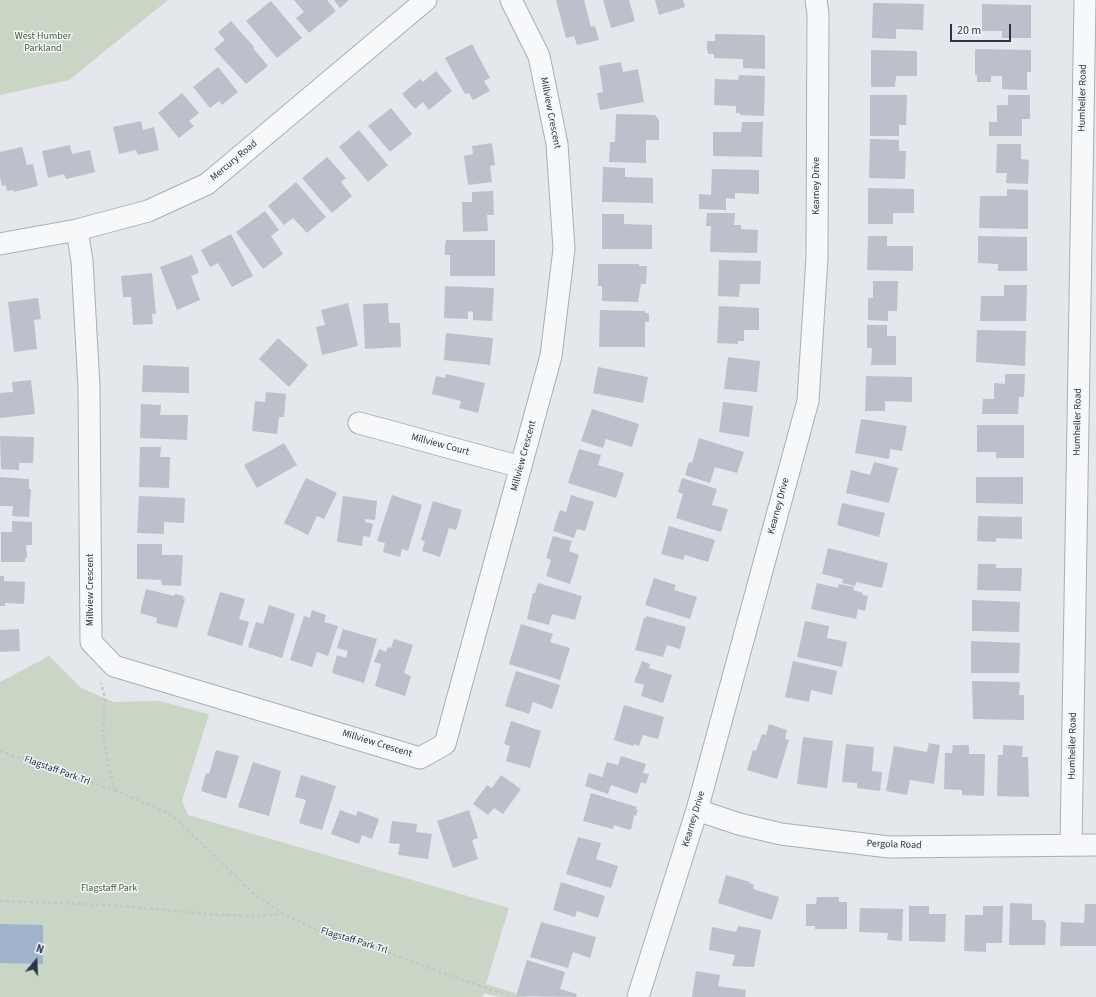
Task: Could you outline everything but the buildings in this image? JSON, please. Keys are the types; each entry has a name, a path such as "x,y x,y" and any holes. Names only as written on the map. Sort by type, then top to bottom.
{"street":[{"name":"Mercury Road","path":"0,244 77,230 148,211 207,184 426,0"},
{"name":"Millview Crescent","path":"77,230 82,261 89,387 91,642 114,666 420,758 445,744 551,356 564,249 557,144 539,56 511,0"},
{"name":"Kearney Drive","path":"638,997 697,810 808,401 817,258 818,13 816,0"},
{"name":"Humheller Road","path":"1071,844 1084,0"},
{"name":"Millview Court","path":"359,423 521,467"},
{"name":"Pergola Road","path":"697,810 739,824 781,834 889,847 1071,844 1096,845"}],"path":[{"path":"100,677 105,697 103,737 114,790"},
{"name":"Flagstaff Park Trl","path":"0,751 114,790 164,811 176,819 252,892 283,914 324,933 372,946 437,971 513,997"},
{"path":"0,901 110,905 208,914 253,916 283,914"}],"green space":[{"name":"West Humber Parkland","path":"0,0 168,0 69,80 0,95"},
{"name":"Flagstaff Park","path":"49,656 81,688 114,702 159,701 209,714 182,801 188,815 509,908 486,984 529,997 499,997 484,993 482,997 0,997 0,682"}],"water":[{"path":"0,924 43,925 43,964 0,963"}]}
